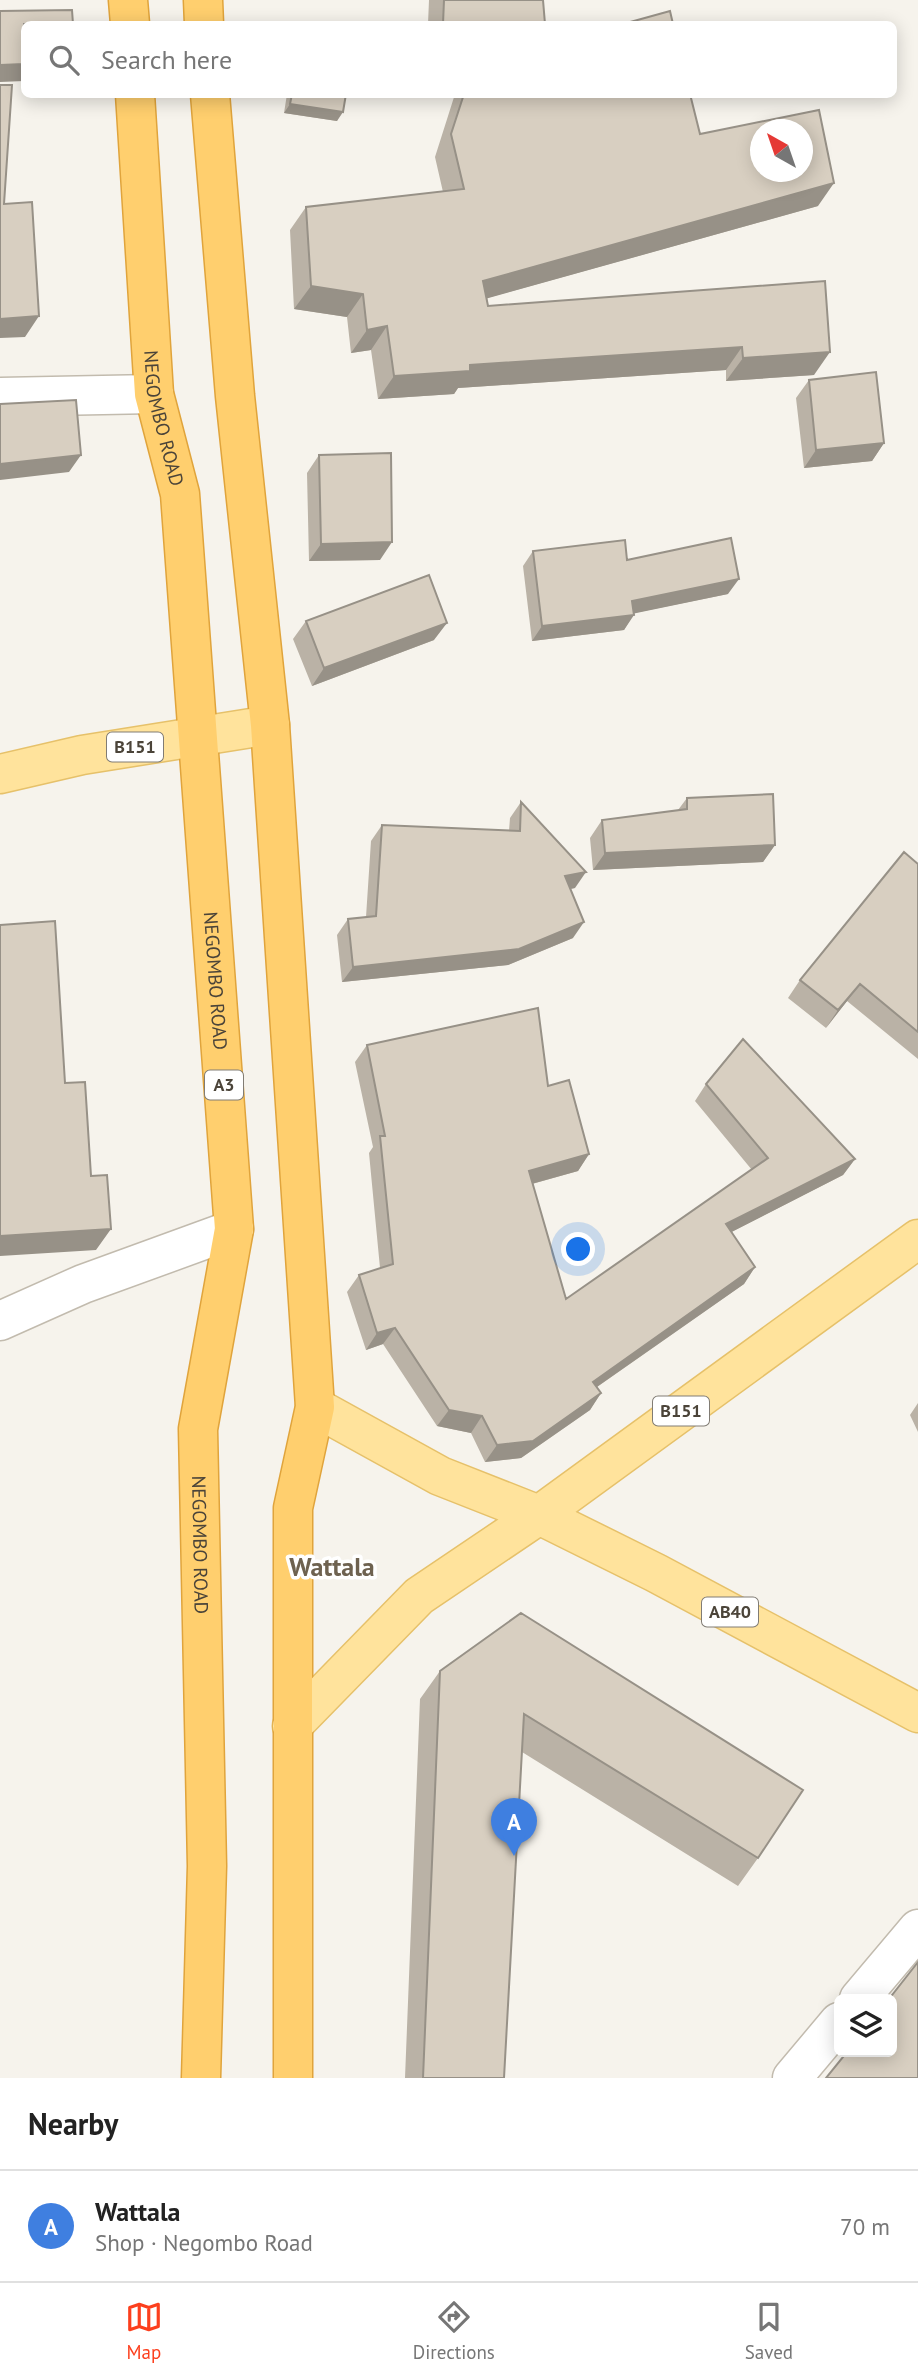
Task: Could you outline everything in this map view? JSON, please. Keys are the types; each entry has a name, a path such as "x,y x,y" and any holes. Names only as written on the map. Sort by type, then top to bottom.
{"highway":[{"path":"128,0 130,21"},
{"path":"203,0 204,21"},
{"name":"NEGOMBO ROAD","path":"135,98 154,394 180,495 234,1229 198,1429 207,1866 201,2078"},
{"path":"210,98 235,396 271,725 315,1407 292,1508 293,2078"}],"main road":[{"name":"B151","path":"0,774 82,755 271,725"},
{"name":"B151","path":"539,1515 918,1239"},
{"path":"315,1407 440,1476 539,1515"},
{"path":"292,1726 419,1595 539,1515"},
{"name":"AB40","path":"539,1515 656,1573 918,1713"}],"street":[{"path":"0,397 154,394"},
{"path":"0,1321 83,1284 234,1229"},
{"path":"863,1994 918,1929"},
{"path":"792,2078 834,2028"}],"building":[{"path":"444,0 543,0 545,21 443,21"},
{"path":"72,10 73,21 21,21 21,64 0,65 0,11"},
{"path":"670,11 672,21 634,21"},
{"path":"0,85 12,85 4,204 32,202 39,316 0,319"},
{"path":"291,98 345,98 343,112 290,104"},
{"path":"463,98 691,98 700,134 750,124 750,182 813,182 813,119 774,119 819,110 834,183 483,281 488,306 825,281 830,352 743,358 742,347 470,365 470,371 394,376 387,326 367,330 363,294 311,286 306,207 464,189 451,134"},
{"path":"876,372 884,443 816,450 809,380"},
{"path":"76,400 81,455 0,464 0,404"},
{"path":"391,453 392,542 321,544 319,455"},
{"path":"731,538 739,579 632,601 634,615 542,626 533,551 625,540 627,560"},
{"path":"429,575 447,623 324,668 306,621"},
{"path":"773,794 775,845 605,853 602,820 687,809 687,798"},
{"path":"521,802 586,872 565,876 584,922 519,949 353,967 348,919 376,916 382,825 520,831"},
{"path":"904,852 918,864 918,1032 860,984 838,1010 800,980"},
{"path":"55,921 65,1083 85,1082 91,1176 107,1175 111,1229 0,1236 0,925"},
{"path":"538,1008 548,1086 569,1080 589,1154 529,1171 566,1299 768,1158 706,1084 743,1039 855,1159 726,1224 755,1267 593,1382 601,1393 533,1441 497,1445 482,1416 449,1410 395,1328 377,1333 359,1275 393,1264 380,1136 385,1136 367,1045"},
{"path":"521,1613 803,1790 758,1858 524,1714 504,2078 423,2078 440,1671"},
{"path":"918,1962 918,2078 826,2078 843,2057 897,2057 897,1994 893,1994"}],"place":[{"name":"Wattala","path":"514,1856"}],"district":[{"name":"Wattala","path":"332,1567"}]}
